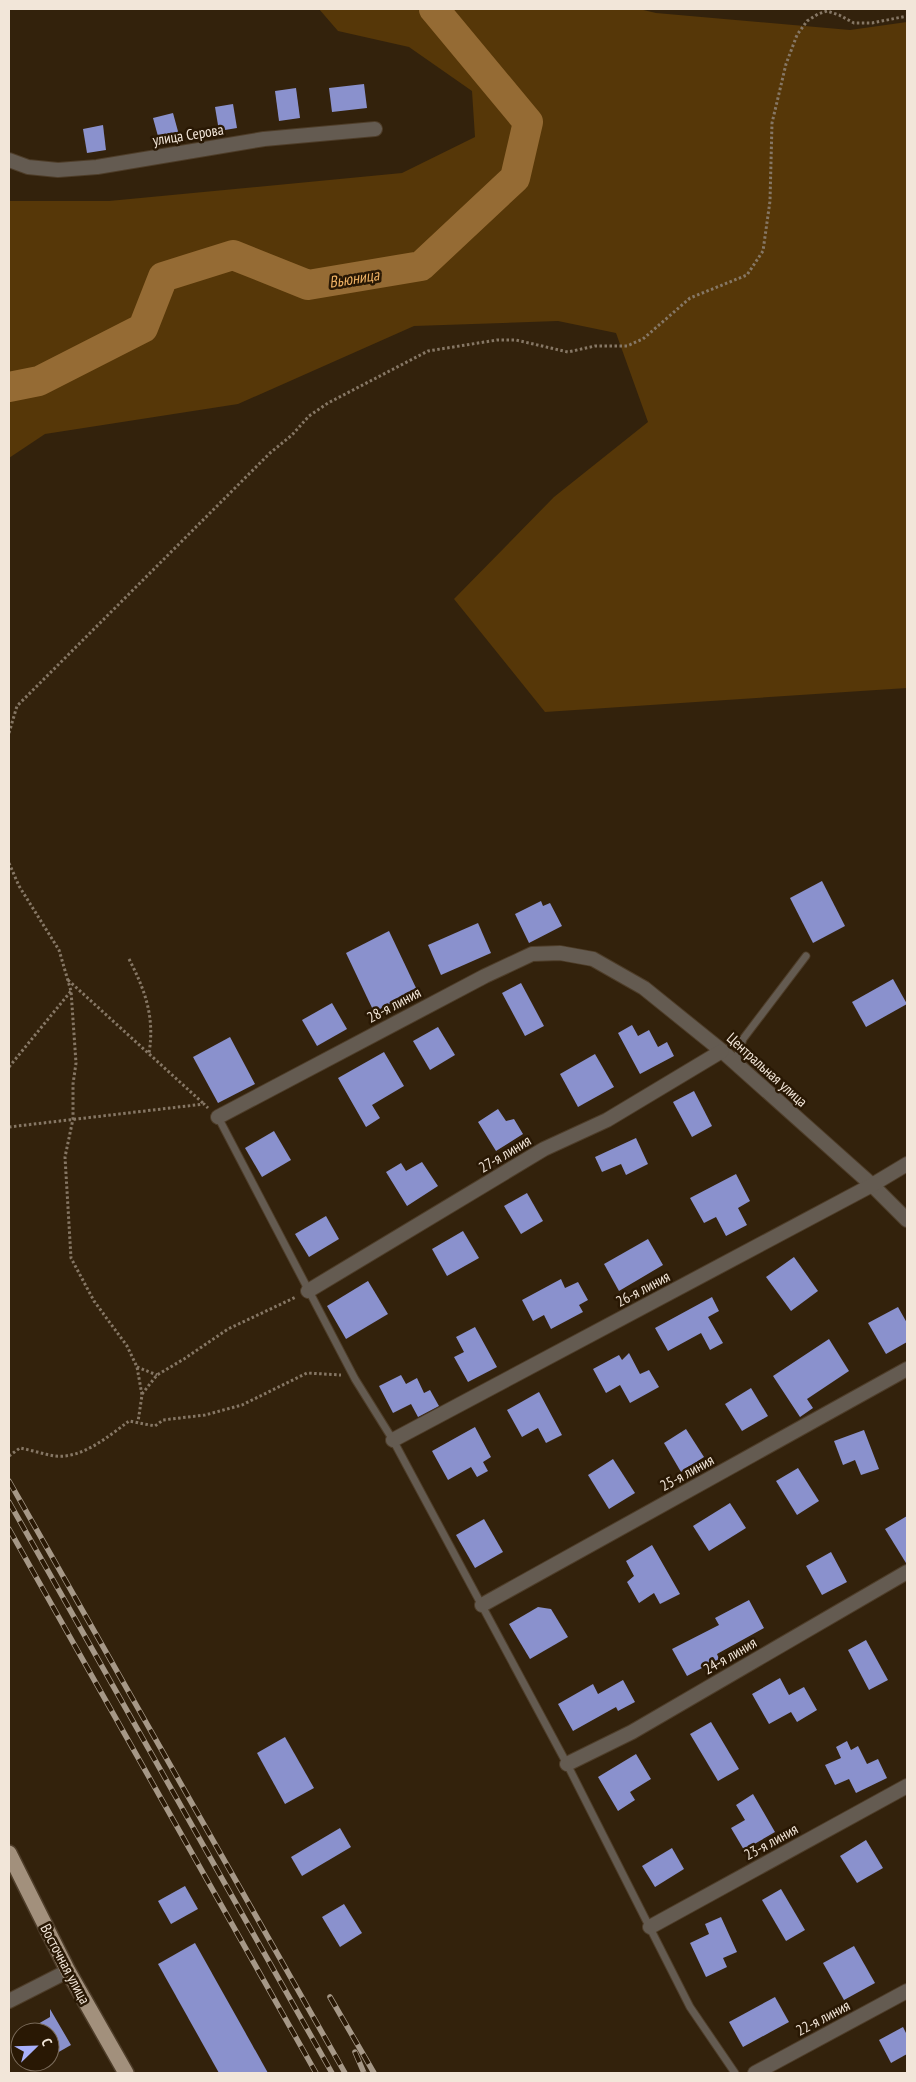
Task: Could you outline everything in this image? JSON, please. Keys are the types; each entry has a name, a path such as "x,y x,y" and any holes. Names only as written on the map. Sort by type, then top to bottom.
{"main road":[{"name":"Восточная улица","path":"9,1853 68,1971 126,2073"}],"street":[{"name":"улица Серова","path":"9,160 28,167 58,170 97,167 264,139 375,129"},
{"name":"28-я линия","path":"218,1117 485,976 532,954 560,952 593,959"},
{"name":"Центральная улица","path":"593,959 644,988 722,1051 907,1220"},
{"name":"27-я линия","path":"308,1291 544,1149 607,1120 722,1051"},
{"name":"26-я линия","path":"393,1440 872,1186 907,1164"},
{"name":"25-я линия","path":"482,1605 907,1369"},
{"name":"24-я линия","path":"567,1764 632,1732 907,1572"},
{"name":"23-я линия","path":"650,1928 907,1786"},
{"path":"9,2002 68,1971"},
{"name":"22-я линия","path":"755,2073 907,1991"}],"lane":[{"path":"735,1063 743,1039 806,956"},
{"path":"218,1117 355,1379 393,1440 567,1764 690,2007 735,2073"}],"path":[{"path":"9,733 17,706 270,453 292,435 309,416 328,402 428,352 496,340 516,340 568,352 603,345 627,346 643,338 690,298 747,275 763,251 770,201 772,123 786,64 798,35 807,22 818,14 827,11 854,23 872,23 907,16"},
{"path":"9,863 19,886 58,950 71,991 76,1063 72,1084 73,1119 65,1157 71,1258 94,1301 127,1346 137,1367 142,1395 138,1422"},
{"path":"129,959 150,1008 152,1036 149,1053"},
{"path":"68,980 118,1023 137,1044 218,1117"},
{"path":"9,1067 71,991"},
{"path":"9,1126 204,1104"},
{"path":"142,1395 156,1375 184,1359 228,1329 308,1291"},
{"path":"137,1367 156,1375"},
{"path":"9,1456 20,1448 56,1456 74,1454 104,1440 129,1421 156,1426 163,1420 205,1415 242,1405 307,1373 338,1374 355,1379"}],"shaded area":[{"path":"319,9 639,9 656,13 850,30 907,22 907,688 545,712 454,599 554,497 648,422 616,333 558,321 414,326 238,404 45,434 9,458 9,201 109,201 402,173 475,137 472,91 409,47 338,31"}],"building":[{"path":"364,84 367,108 332,112 329,88"},
{"path":"296,88 300,118 279,121 275,91"},
{"path":"233,104 237,128 219,131 215,107"},
{"path":"173,113 179,135 159,140 153,118"},
{"path":"103,125 106,150 87,153 83,129"},
{"path":"822,881 845,926 813,943 790,898"},
{"path":"541,901 543,906 550,903 562,926 529,943 515,914"},
{"path":"478,923 491,953 441,975 428,945"},
{"path":"389,931 417,990 374,1012 346,953"},
{"path":"893,979 907,1004 866,1027 852,1002"},
{"path":"521,983 544,1026 525,1036 502,993"},
{"path":"332,1003 347,1029 317,1046 302,1020"},
{"path":"632,1025 638,1036 649,1030 658,1047 667,1042 674,1056 640,1074 618,1033"},
{"path":"438,1027 455,1055 430,1070 413,1041"},
{"path":"230,1037 255,1084 218,1103 193,1057"},
{"path":"384,1052 404,1086 372,1105 380,1118 366,1127 338,1078"},
{"path":"595,1054 614,1087 578,1107 560,1074"},
{"path":"694,1091 712,1126 692,1137 673,1102"},
{"path":"498,1109 506,1121 514,1119 523,1134 496,1151 478,1122"},
{"path":"274,1131 291,1160 262,1177 245,1148"},
{"path":"636,1138 648,1164 626,1175 621,1164 602,1172 595,1157"},
{"path":"422,1162 438,1186 407,1206 386,1172 401,1163 406,1171"},
{"path":"736,1174 750,1201 738,1208 747,1225 726,1236 716,1217 704,1223 690,1198"},
{"path":"527,1193 543,1221 521,1234 504,1206"},
{"path":"326,1216 339,1239 309,1257 295,1234"},
{"path":"463,1231 479,1258 447,1276 432,1249"},
{"path":"648,1239 663,1265 619,1291 604,1264"},
{"path":"794,1257 818,1291 791,1311 766,1277"},
{"path":"561,1279 565,1288 578,1282 588,1300 579,1305 583,1312 551,1329 544,1315 533,1321 522,1300"},
{"path":"368,1281 388,1314 346,1339 327,1306"},
{"path":"712,1297 719,1311 708,1317 723,1343 710,1350 701,1333 668,1351 655,1328"},
{"path":"898,1307 907,1323 907,1342 886,1354 868,1323"},
{"path":"475,1327 497,1367 468,1382 454,1357 464,1352 456,1337"},
{"path":"829,1339 849,1371 807,1399 813,1408 800,1417 773,1376"},
{"path":"629,1353 640,1374 649,1370 659,1387 630,1403 620,1385 606,1393 593,1369 619,1355 622,1360"},
{"path":"401,1375 406,1384 417,1378 424,1393 430,1390 439,1406 418,1417 411,1404 393,1413 379,1386"},
{"path":"751,1388 768,1416 742,1431 725,1404"},
{"path":"539,1392 562,1435 546,1443 538,1428 522,1437 507,1410"},
{"path":"475,1427 491,1457 483,1462 488,1471 477,1477 471,1467 448,1480 432,1451"},
{"path":"686,1429 704,1457 681,1472 664,1443"},
{"path":"864,1430 879,1469 861,1475 855,1460 843,1465 834,1441"},
{"path":"613,1459 635,1493 609,1509 588,1475"},
{"path":"798,1468 819,1501 797,1515 776,1481"},
{"path":"730,1503 746,1528 709,1551 693,1526"},
{"path":"907,1516 907,1563 906,1563 885,1529"},
{"path":"484,1519 503,1552 475,1568 456,1535"},
{"path":"652,1545 680,1594 660,1604 654,1593 639,1603 627,1582 634,1576 626,1561"},
{"path":"831,1552 847,1582 822,1595 806,1566"},
{"path":"749,1600 764,1628 717,1654 719,1659 687,1676 672,1649 719,1625 715,1618"},
{"path":"538,1607 551,1609 568,1637 530,1659 509,1624"},
{"path":"866,1640 888,1680 869,1690 848,1650"},
{"path":"780,1678 789,1695 804,1687 817,1710 797,1722 791,1712 769,1724 752,1694"},
{"path":"623,1680 635,1702 618,1711 616,1707 573,1731 558,1704 593,1684 598,1694"},
{"path":"711,1722 739,1769 718,1781 690,1734"},
{"path":"285,1737 314,1788 285,1804 257,1753"},
{"path":"847,1741 851,1750 858,1746 867,1764 878,1759 887,1778 856,1793 849,1779 835,1785 825,1765 841,1758 836,1747"},
{"path":"636,1754 651,1779 630,1792 635,1800 618,1811 598,1777"},
{"path":"753,1794 775,1832 744,1850 731,1828 745,1820 736,1805"},
{"path":"340,1828 351,1847 302,1876 291,1857"},
{"path":"866,1840 883,1868 857,1883 840,1856"},
{"path":"672,1848 684,1869 655,1887 642,1866"},
{"path":"185,1886 198,1909 171,1924 158,1901"},
{"path":"781,1889 805,1930 786,1941 762,1900"},
{"path":"344,1904 362,1933 340,1947 322,1917"},
{"path":"721,1917 737,1952 723,1958 727,1967 706,1977 690,1943 709,1934 705,1924"},
{"path":"195,1943 268,2073 219,2073 158,1964"},
{"path":"854,1946 875,1983 844,2000 823,1963"},
{"path":"775,1997 789,2022 743,2047 729,2022"},
{"path":"50,2009 58,2022 41,2022 50,2017"},
{"path":"60,2026 71,2045 60,2051"},
{"path":"903,2027 907,2035 907,2054 891,2063 879,2040"}],"waterway":[{"name":"Вьюница","path":"9,387 39,381 143,328 163,277 233,255 308,285 421,266 515,178 528,122 434,9"}],"railway":[{"path":"9,1481 345,2073"},
{"path":"9,1502 332,2073"},
{"path":"9,1529 316,2073"},
{"path":"330,1997 374,2073"},
{"path":"355,2052 364,2073"}]}
